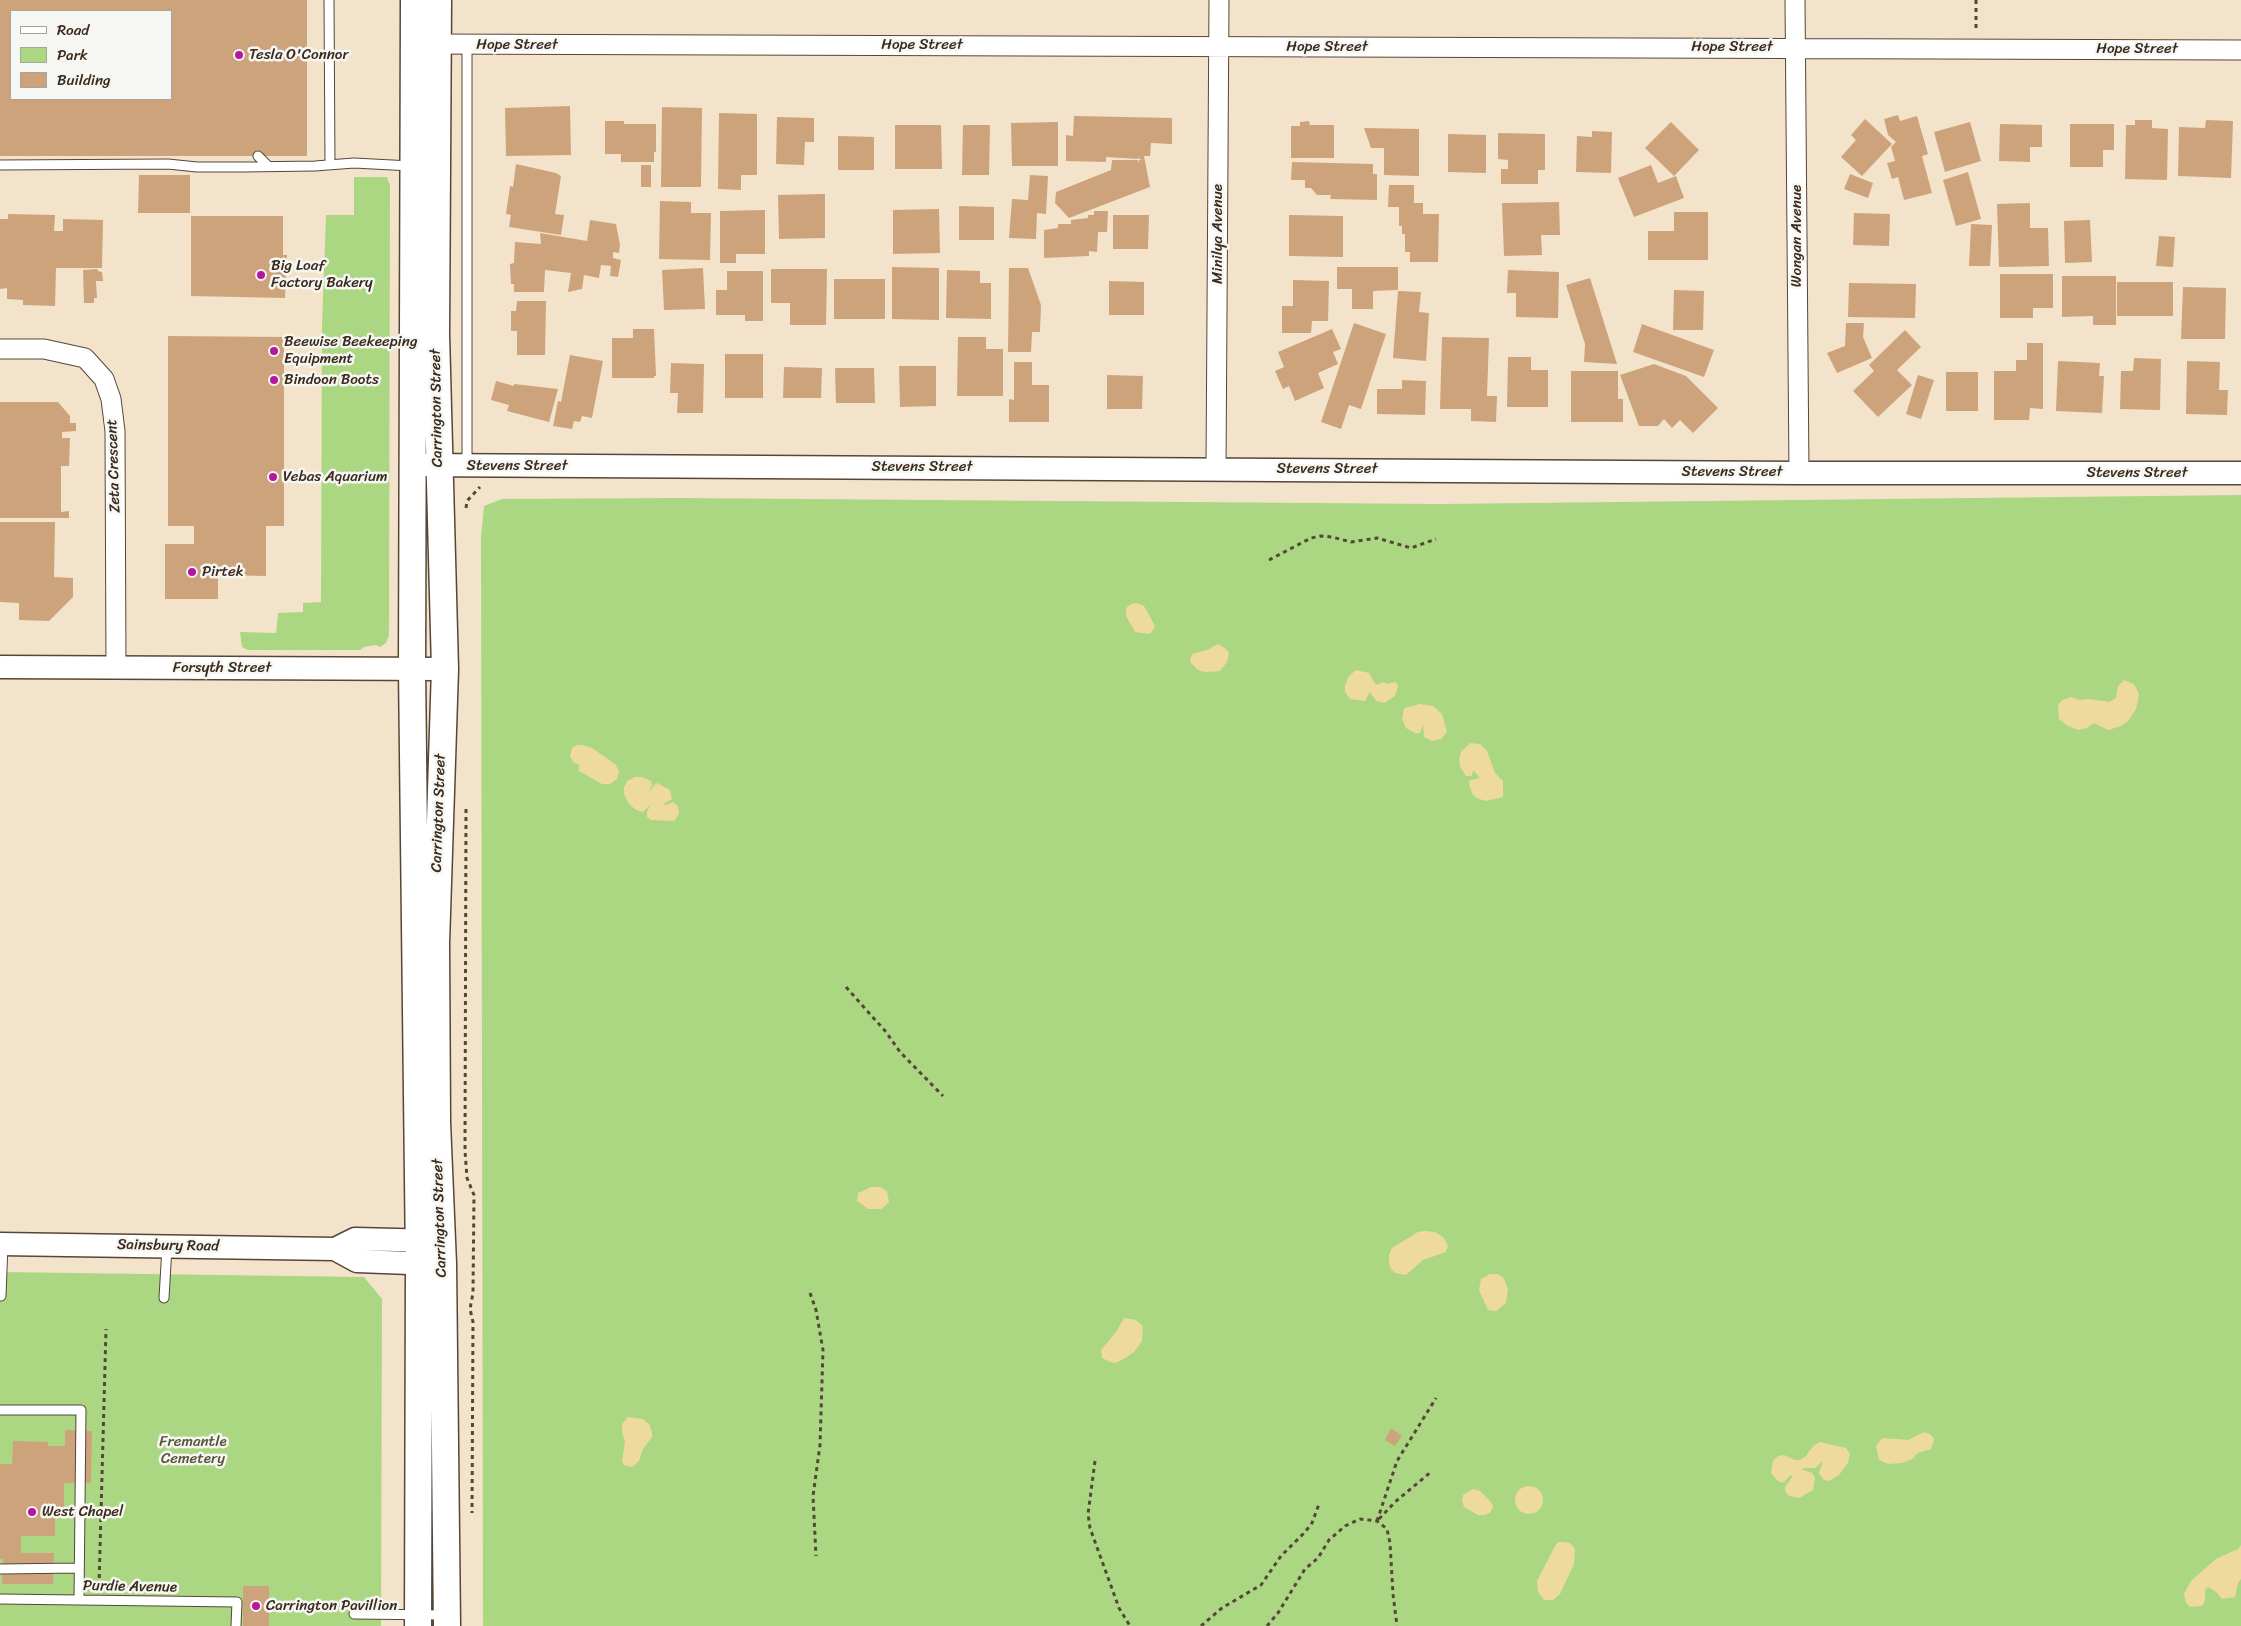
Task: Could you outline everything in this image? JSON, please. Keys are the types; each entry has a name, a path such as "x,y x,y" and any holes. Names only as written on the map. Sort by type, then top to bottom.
{"main road":[{"name":"Carrington Street","path":"414,0 426,44 436,334 412,669 430,1252 447,1620"},
{"name":"Carrington Street","path":"418,1620 430,1252 437,1122 436,943 444,669 426,466 414,166 426,44 438,0"}],"street":[{"name":"Minilya Avenue","path":"1216,468 1219,0"},
{"name":"Wongan Avenue","path":"1795,0 1799,473"},
{"name":"Hope Street","path":"426,44 1795,47 2241,50"},
{"name":"Zeta Crescent","path":"0,349 44,349 85,358 104,379 111,398 115,431 116,668"},
{"name":"Stevens Street","path":"426,466 1216,468 1799,473 2241,473"},
{"name":"Forsyth Street","path":"0,667 444,669"},
{"name":"Sainsbury Road","path":"1,1244 335,1248 355,1239 430,1252"}],"lane":[{"path":"329,0 330,165"},
{"path":"467,44 474,466"},
{"path":"258,156 268,166"},
{"path":"0,165 168,164 197,167 354,163 414,166"},
{"path":"1,1244 1,1296"},
{"path":"164,1298 166,1246"},
{"path":"0,1410 81,1410 79,1600"},
{"path":"0,1568 79,1568"},
{"name":"Purdie Avenue","path":"0,1599 237,1602 236,1626"},
{"path":"354,1614 418,1620 447,1620"}],"path":[{"path":"1976,0 1976,28"},
{"path":"466,514 467,501 481,486 474,466"},
{"path":"1269,560 1311,538 1321,536 1332,536 1351,542 1377,538 1411,548 1436,539"},
{"path":"465,799 467,827 464,944 464,1151 467,1178 474,1195 474,1293 470,1309 473,1322 472,1518"},
{"path":"846,987 886,1032 900,1052 943,1096"},
{"path":"810,1293 816,1310 823,1350 820,1445 813,1496 816,1556"},
{"path":"99,1601 106,1329"},
{"path":"1376,1521 1402,1451 1436,1398"},
{"path":"1095,1461 1089,1504 1090,1528 1106,1577 1119,1608 1130,1626"},
{"path":"1376,1521 1394,1502 1432,1471"},
{"path":"1201,1626 1222,1608 1261,1584 1281,1556 1308,1527 1319,1504"},
{"path":"1267,1626 1278,1613 1305,1569 1318,1558 1337,1532 1360,1520 1382,1523 1386,1529 1390,1542 1397,1626"}],"green space":[{"path":"354,177 387,177 390,185 389,635 386,643 380,647 376,645 364,647 360,650 248,650 242,647 240,632 276,633 278,613 303,612 303,603 321,602 322,325 326,215 354,215"},
{"path":"2241,495 2241,1626 483,1626 481,537 484,506 502,499 677,498 1440,504"},
{"name":"Fremantle Cemetery","path":"0,1272 364,1277 382,1299 381,1626 0,1626"}],"sand":[{"path":"1137,603 1144,606 1154,624 1155,627 1150,634 1135,632 1126,616 1126,608 1131,604"},
{"path":"1218,644 1229,653 1227,662 1220,671 1205,672 1198,670 1191,663 1192,654 1207,650"},
{"path":"1356,670 1369,673 1376,685 1384,682 1387,684 1396,682 1398,686 1395,696 1384,703 1376,701 1370,692 1365,701 1350,699 1345,692 1345,685 1349,676"},
{"path":"2124,680 2134,684 2139,694 2136,709 2128,721 2121,726 2108,730 2094,723 2087,728 2078,730 2068,726 2059,719 2058,705 2062,700 2071,697 2079,700 2089,699 2109,702 2116,698 2118,686"},
{"path":"1420,704 1433,706 1442,714 1447,732 1441,739 1432,741 1424,737 1423,724 1420,733 1415,733 1406,728 1402,719 1404,708"},
{"path":"1470,743 1480,744 1487,751 1495,773 1503,781 1503,797 1486,801 1476,798 1472,793 1469,784 1470,780 1480,778 1473,770 1472,776 1466,776 1460,767 1459,760 1461,752"},
{"path":"577,745 592,748 615,764 619,771 617,779 610,784 602,784 579,771 579,765 573,762 570,756 572,748"},
{"path":"635,777 642,777 651,781 652,785 649,793 657,783 670,790 672,799 663,804 673,802 678,806 679,814 674,821 651,820 647,817 647,812 651,804 643,812 636,810 629,804 624,794 624,787 627,781"},
{"path":"871,1187 880,1187 887,1191 889,1202 882,1209 868,1209 857,1201 858,1193"},
{"path":"1418,1232 1435,1232 1443,1237 1448,1246 1446,1252 1423,1260 1406,1275 1395,1273 1391,1269 1389,1262 1392,1248"},
{"path":"1490,1274 1497,1274 1503,1277 1508,1289 1506,1303 1496,1311 1488,1310 1479,1290 1481,1279"},
{"path":"1124,1318 1136,1320 1143,1326 1142,1341 1134,1352 1127,1357 1116,1363 1110,1362 1102,1358 1101,1350 1116,1332"},
{"path":"628,1417 643,1419 649,1424 652,1432 652,1437 643,1449 639,1461 632,1467 624,1465 622,1461 625,1442 622,1424"},
{"path":"1924,1432 1930,1434 1934,1439 1931,1449 1918,1453 1912,1459 1902,1463 1888,1464 1879,1460 1876,1446 1882,1438 1908,1440"},
{"path":"1820,1442 1846,1448 1850,1454 1848,1463 1839,1475 1829,1481 1824,1480 1819,1473 1823,1461 1815,1468 1803,1468 1803,1470 1812,1473 1815,1478 1813,1490 1799,1498 1789,1496 1785,1491 1785,1487 1793,1476 1791,1475 1783,1483 1778,1481 1771,1473 1773,1461 1778,1456 1784,1455 1800,1460 1806,1456 1813,1446"},
{"path":"1529,1486 1539,1490 1543,1500 1539,1510 1529,1514 1519,1510 1515,1500 1519,1490"},
{"path":"1473,1489 1480,1491 1489,1500 1493,1506 1490,1513 1478,1515 1464,1507 1463,1495"},
{"path":"1558,1542 1570,1543 1575,1549 1574,1564 1560,1594 1553,1600 1544,1600 1538,1592 1537,1581 1555,1546"},
{"path":"2241,1545 2241,1579 2238,1583 2235,1597 2222,1599 2208,1587 2205,1590 2205,1601 2202,1606 2190,1607 2186,1603 2184,1594 2191,1581 2216,1559 2238,1549"}],"building":[{"name":"Tesla O'Connor","path":"0,0 307,0 307,156 0,156"},
{"path":"570,106 571,155 506,156 505,108"},
{"path":"662,107 702,108 701,187 661,187"},
{"path":"719,113 757,114 757,175 741,175 741,190 718,189"},
{"path":"1898,115 1900,121 1917,116 1928,154 1922,156 1932,193 1904,200 1898,177 1892,179 1887,163 1895,161 1891,147 1896,142 1888,135 1884,119"},
{"path":"1074,116 1172,118 1172,144 1151,143 1150,156 1144,156 1150,187 1069,218 1055,203 1056,192 1111,170 1112,160 1138,160 1138,164 1139,160 1143,160 1139,159 1138,156 1138,159 1106,157 1106,162 1066,161 1066,135 1073,136"},
{"path":"777,117 814,118 814,142 805,142 804,165 776,164"},
{"path":"1865,119 1892,144 1862,176 1841,157 1856,140 1851,135"},
{"path":"2135,120 2152,120 2152,128 2168,129 2167,180 2125,179 2126,125 2135,125"},
{"path":"2206,120 2233,121 2231,178 2178,176 2179,127 2205,128"},
{"path":"605,121 624,121 624,124 656,124 654,162 621,162 621,154 605,154"},
{"path":"1309,121 1310,125 1334,125 1334,158 1291,158 1291,126 1300,126 1300,122"},
{"path":"1058,122 1058,166 1012,166 1011,123"},
{"path":"1671,122 1699,150 1674,176 1645,148"},
{"path":"1970,122 1981,161 1945,172 1934,132"},
{"path":"2000,124 2042,125 2042,147 2030,147 2030,162 1999,161"},
{"path":"2070,124 2114,124 2114,150 2103,150 2103,167 2070,167"},
{"path":"895,125 941,125 942,169 895,169"},
{"path":"963,125 990,125 989,175 962,175"},
{"path":"1364,128 1419,129 1419,176 1384,175 1384,148 1371,148"},
{"path":"1592,131 1612,132 1611,173 1576,172 1577,136 1592,137"},
{"path":"1498,133 1545,134 1545,170 1538,170 1538,184 1501,184 1501,169 1508,169 1508,160 1498,159"},
{"path":"1448,134 1486,135 1486,173 1448,172"},
{"path":"838,136 874,137 874,170 838,170"},
{"path":"1292,162 1373,164 1373,174 1377,174 1377,200 1330,199 1331,195 1317,195 1311,188 1305,188 1305,180 1291,180"},
{"path":"516,164 556,173 561,176 555,214 564,215 561,235 509,227 511,215 506,214 510,186 513,187"},
{"path":"641,165 651,165 651,187 641,187"},
{"path":"1651,165 1658,183 1676,176 1684,198 1634,217 1618,178"},
{"path":"1968,172 1981,219 1956,226 1943,180"},
{"path":"1850,174 1873,183 1868,198 1844,189"},
{"path":"139,175 190,175 190,213 138,213"},
{"path":"1030,175 1048,176 1046,214 1037,213 1036,239 1009,238 1012,199 1028,200"},
{"path":"1389,185 1414,185 1414,203 1423,203 1423,214 1439,214 1438,262 1410,262 1410,252 1405,252 1405,234 1402,234 1402,226 1399,226 1399,207 1388,207"},
{"path":"825,194 825,238 779,239 778,195"},
{"path":"660,201 691,202 691,213 711,213 710,260 659,259"},
{"path":"1559,202 1560,235 1541,235 1542,255 1504,256 1502,203"},
{"path":"2030,203 2030,228 2048,228 2049,266 1999,267 1997,204"},
{"path":"959,206 994,207 994,240 959,240"},
{"path":"939,209 940,253 893,254 893,210"},
{"path":"765,210 765,254 736,254 736,263 720,263 720,211"},
{"path":"1094,211 1108,211 1107,232 1098,232 1097,252 1089,251 1089,256 1044,258 1044,230 1058,228 1058,224 1071,224 1071,220 1088,218 1088,215 1094,215"},
{"path":"1674,212 1708,212 1708,260 1648,260 1648,231 1674,231"},
{"path":"1854,213 1890,214 1889,246 1853,245"},
{"path":"8,214 55,215 54,231 63,231 63,219 103,220 102,268 56,268 55,306 23,305 23,300 7,299 7,288 0,289 0,219 8,219"},
{"path":"1113,215 1149,215 1148,249 1113,249"},
{"path":"1289,215 1343,216 1343,257 1289,256"},
{"path":"191,216 283,216 283,255 287,255 285,298 191,296"},
{"path":"590,220 616,224 620,245 619,253 613,252 613,258 621,260 618,277 610,276 611,266 601,265 599,278 584,275 582,289 568,292 571,273 545,270 544,292 514,292 514,284 511,284 510,264 514,263 515,242 541,244 540,233 587,241"},
{"path":"2090,220 2092,262 2065,263 2064,221"},
{"path":"1971,224 1992,225 1990,266 1969,266"},
{"path":"2159,236 2175,237 2173,267 2156,266"},
{"path":"892,267 939,268 939,320 892,319"},
{"path":"1337,267 1398,267 1398,290 1373,291 1373,309 1352,309 1352,289 1337,289"},
{"path":"703,268 705,309 664,310 662,270"},
{"path":"1009,268 1028,268 1041,305 1040,332 1032,332 1031,352 1008,352"},
{"path":"97,269 102,272 103,281 96,281 97,298 94,298 94,303 84,303 83,270"},
{"path":"771,269 827,269 826,325 790,325 790,303 771,303"},
{"path":"947,270 980,271 980,283 991,283 991,319 946,318"},
{"path":"1508,270 1559,272 1558,318 1516,317 1516,293 1507,293"},
{"path":"727,271 763,271 763,321 745,321 745,315 716,315 716,290 727,290"},
{"path":"2000,274 2053,274 2053,308 2033,308 2033,318 2000,318"},
{"path":"2062,276 2116,276 2116,325 2093,325 2093,316 2062,317"},
{"path":"1590,278 1617,364 1584,362 1585,344 1566,285"},
{"path":"834,279 885,279 885,319 834,319"},
{"path":"1293,280 1329,281 1328,321 1312,321 1311,333 1282,333 1282,306 1293,306"},
{"path":"1109,281 1144,282 1144,315 1109,315"},
{"path":"2117,282 2173,282 2173,316 2117,316"},
{"path":"1849,283 1916,284 1915,318 1848,317"},
{"path":"2183,287 2226,288 2225,339 2181,339"},
{"path":"1674,290 1704,291 1703,330 1673,330"},
{"path":"1398,291 1421,292 1419,312 1429,313 1426,361 1393,358"},
{"path":"517,301 546,301 545,355 517,355 517,331 511,331 511,311 516,311"},
{"path":"1354,323 1386,334 1361,409 1349,405 1341,429 1321,422"},
{"path":"1846,323 1864,323 1863,337 1872,358 1837,373 1827,353 1845,346"},
{"path":"1642,324 1714,350 1704,377 1633,352"},
{"path":"633,329 654,329 656,376 654,378 612,378 612,338 633,338"},
{"path":"1332,329 1341,349 1333,352 1338,364 1318,373 1324,388 1295,401 1289,386 1283,389 1275,371 1284,367 1278,352"},
{"path":"1905,330 1921,347 1897,370 1912,385 1878,417 1853,391 1874,371 1869,365"},
{"path":"168,336 284,337 284,526 266,526 266,576 218,575 218,599 165,599 165,544 194,544 194,526 168,526"},
{"path":"958,337 986,337 986,349 1003,349 1003,396 957,396"},
{"path":"1442,337 1489,338 1487,396 1497,396 1496,422 1471,421 1471,409 1440,409"},
{"path":"2027,343 2043,343 2043,409 2030,408 2029,420 1994,420 1994,371 2016,371 2016,360 2027,360"},
{"path":"725,354 763,354 763,398 725,398"},
{"path":"570,355 603,361 592,418 582,416 580,422 574,421 572,429 553,426 558,401 561,402"},
{"path":"1508,357 1531,357 1531,370 1548,370 1548,407 1507,407"},
{"path":"2134,358 2161,359 2160,410 2120,409 2121,371 2133,371"},
{"path":"2058,361 2100,363 2099,376 2104,376 2102,413 2056,411"},
{"path":"2187,361 2220,362 2219,390 2228,390 2227,415 2186,414"},
{"path":"1014,362 1032,362 1032,385 1049,385 1049,422 1009,422 1009,399 1014,400"},
{"path":"671,363 704,364 703,413 677,413 678,393 670,393"},
{"path":"1654,364 1686,376 1718,408 1693,433 1680,420 1672,428 1664,419 1658,426 1639,426 1620,375"},
{"path":"899,366 936,366 936,406 900,407"},
{"path":"784,367 822,368 821,398 783,398"},
{"path":"835,368 874,368 875,403 836,403"},
{"path":"1571,371 1618,371 1618,399 1623,399 1623,422 1571,422"},
{"path":"1946,372 1978,372 1978,411 1946,411"},
{"path":"1107,375 1143,376 1142,409 1107,409"},
{"path":"1918,375 1934,380 1921,419 1906,414"},
{"path":"1402,380 1426,381 1425,415 1377,414 1377,389 1402,389"},
{"path":"496,381 514,386 514,384 558,389 549,422 507,411 509,405 491,400"},
{"path":"0,402 58,402 70,416 70,423 76,423 76,431 62,432 62,438 70,438 69,466 61,466 61,512 69,511 69,518 0,518"},
{"path":"0,522 55,522 54,577 73,578 73,597 49,621 19,620 19,603 0,602"},
{"path":"1391,1428 1402,1436 1395,1446 1385,1440"},
{"name":"West Chapel","path":"65,1430 92,1431 91,1483 64,1483 64,1518 55,1517 55,1536 21,1536 21,1553 54,1553 53,1584 2,1584 3,1559 0,1559 0,1464 12,1464 13,1441 48,1442 48,1446 65,1446"},
{"name":"Carrington Pavillion","path":"243,1586 269,1586 269,1626 243,1626"}],"place":[{"name":"Tesla O'Connor","path":"239,55"},
{"name":"Big Loaf Factory Bakery","path":"261,275"},
{"name":"Beewise Beekeeping Equipment","path":"274,351"},
{"name":"Bindoon Boots","path":"274,380"},
{"name":"Vebas Aquarium","path":"273,477"},
{"name":"Pirtek","path":"192,572"},
{"name":"West Chapel","path":"32,1512"},
{"name":"Carrington Pavillion","path":"256,1606"}]}
